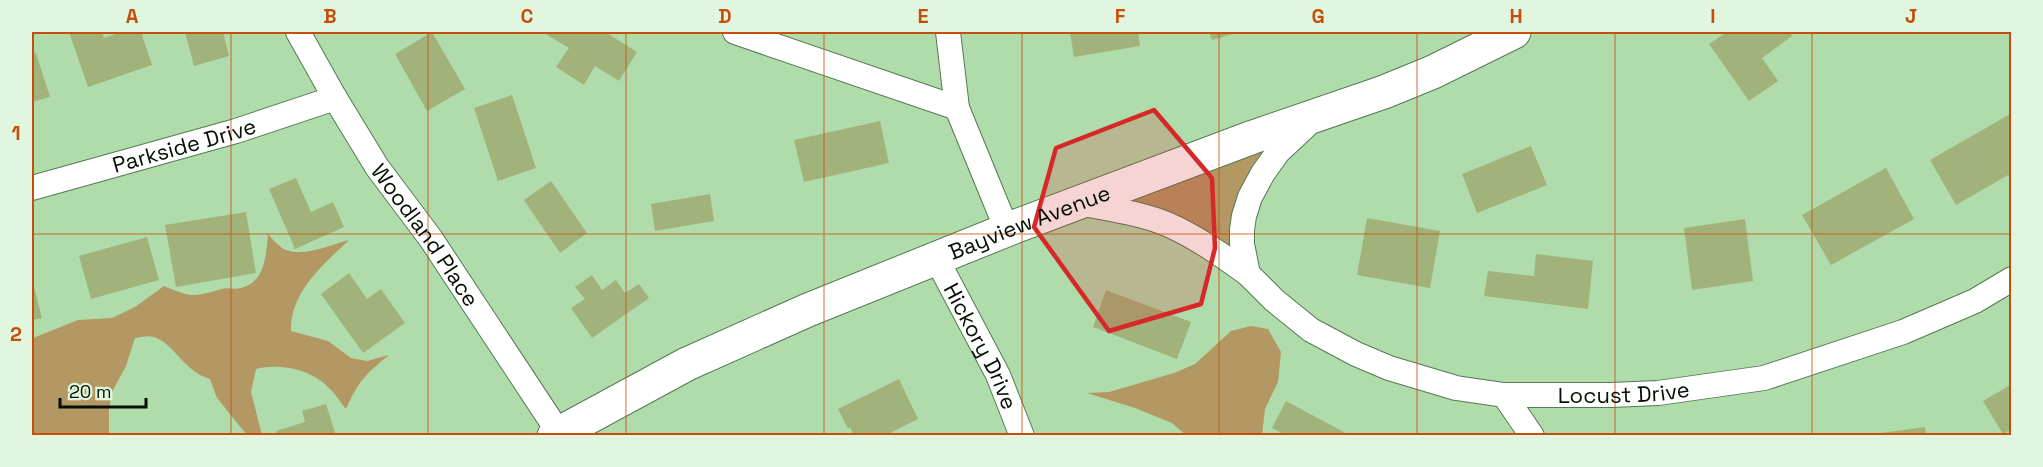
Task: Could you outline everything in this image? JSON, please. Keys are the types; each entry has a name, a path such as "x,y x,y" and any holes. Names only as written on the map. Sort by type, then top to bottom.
{"main road":[{"name":"Bayview Avenue","path":"556,434 687,364 808,310 1078,202 1433,72 1514,32"}],"street":[{"name":"Woodland Place","path":"298,32 376,167 431,239 556,434"},
{"path":"735,32 957,108"},
{"path":"948,32 957,108 1007,230"},
{"name":"Parkside Drive","path":"32,188 236,131 335,98"},
{"path":"1248,274 1242,244 1242,230 1250,197 1278,152 1317,116"},
{"name":"Locust Drive","path":"1078,202 1142,216 1167,225 1205,244 1248,274 1274,300 1311,330 1356,354 1389,368 1456,388 1504,395 1658,393 1764,378 1903,332 1976,301 2012,279"},
{"name":"Hickory Drive","path":"936,258 998,375 1022,435"},
{"path":"1504,395 1532,435"}],"highlighted area":[{"path":"1154,110 1212,178 1215,248 1201,304 1109,331 1034,227 1056,148"}],"shaded area":[{"path":"1297,126 1271,156 1241,263 1092,202"},
{"path":"268,234 282,248 298,252 315,250 349,240 319,269 302,292 292,317 291,331 328,341 351,358 367,361 389,355 363,379 346,409 331,389 304,372 284,367 256,369 251,392 262,435 247,435 217,398 210,379 193,370 161,340 145,336 135,338 126,366 112,392 109,409 109,435 32,435 33,338 78,320 112,318 135,307 164,286 193,295 224,288 238,289 249,285 260,274 263,267"},
{"path":"1251,326 1268,329 1281,352 1278,382 1265,409 1262,435 1186,435 1172,423 1135,408 1087,393 1109,392 1174,373 1195,364 1231,331"}],"building":[{"path":"69,32 102,32 104,38 122,32 141,32 152,65 88,87"},
{"path":"185,32 223,32 229,56 194,66"},
{"path":"432,32 465,89 427,111 395,54"},
{"path":"549,32 605,32 637,52 619,81 595,66 584,85 556,67 569,48 547,35"},
{"path":"1070,32 1138,32 1140,46 1074,57"},
{"path":"1209,32 1239,32 1212,40"},
{"path":"1727,32 1789,32 1792,36 1762,58 1778,81 1749,101 1709,44"},
{"path":"36,53 50,97 32,102 32,54"},
{"path":"512,95 536,168 498,181 474,108"},
{"path":"2012,113 2012,181 2008,175 1956,205 1930,160"},
{"path":"880,121 889,163 804,182 794,140"},
{"path":"1531,146 1547,185 1477,213 1462,174"},
{"path":"1886,168 1914,219 1831,265 1802,215"},
{"path":"296,178 311,212 333,202 344,227 295,249 269,189"},
{"path":"551,181 587,233 560,253 524,200"},
{"path":"710,194 714,221 655,231 651,204"},
{"path":"246,212 256,273 176,287 165,225"},
{"path":"1367,218 1440,231 1430,288 1357,275"},
{"path":"1745,219 1753,281 1692,290 1684,228"},
{"path":"147,237 159,280 91,299 79,256"},
{"path":"1536,254 1593,261 1588,309 1484,296 1488,271 1534,276"},
{"path":"349,273 367,299 381,289 405,323 363,353 321,294"},
{"path":"592,275 602,290 616,280 625,293 639,284 649,298 592,338 571,308 585,299 575,287"},
{"path":"32,279 42,318 32,320"},
{"path":"1106,290 1191,322 1177,359 1093,327"},
{"path":"899,379 918,419 884,436 854,436 838,409"},
{"path":"2012,384 2012,429 2003,434 1983,401"},
{"path":"1286,401 1351,436 1287,436 1272,428"},
{"path":"326,404 336,436 277,436 276,431 305,422 302,411"},
{"path":"1925,427 1926,436 1874,436 1874,434"}]}
